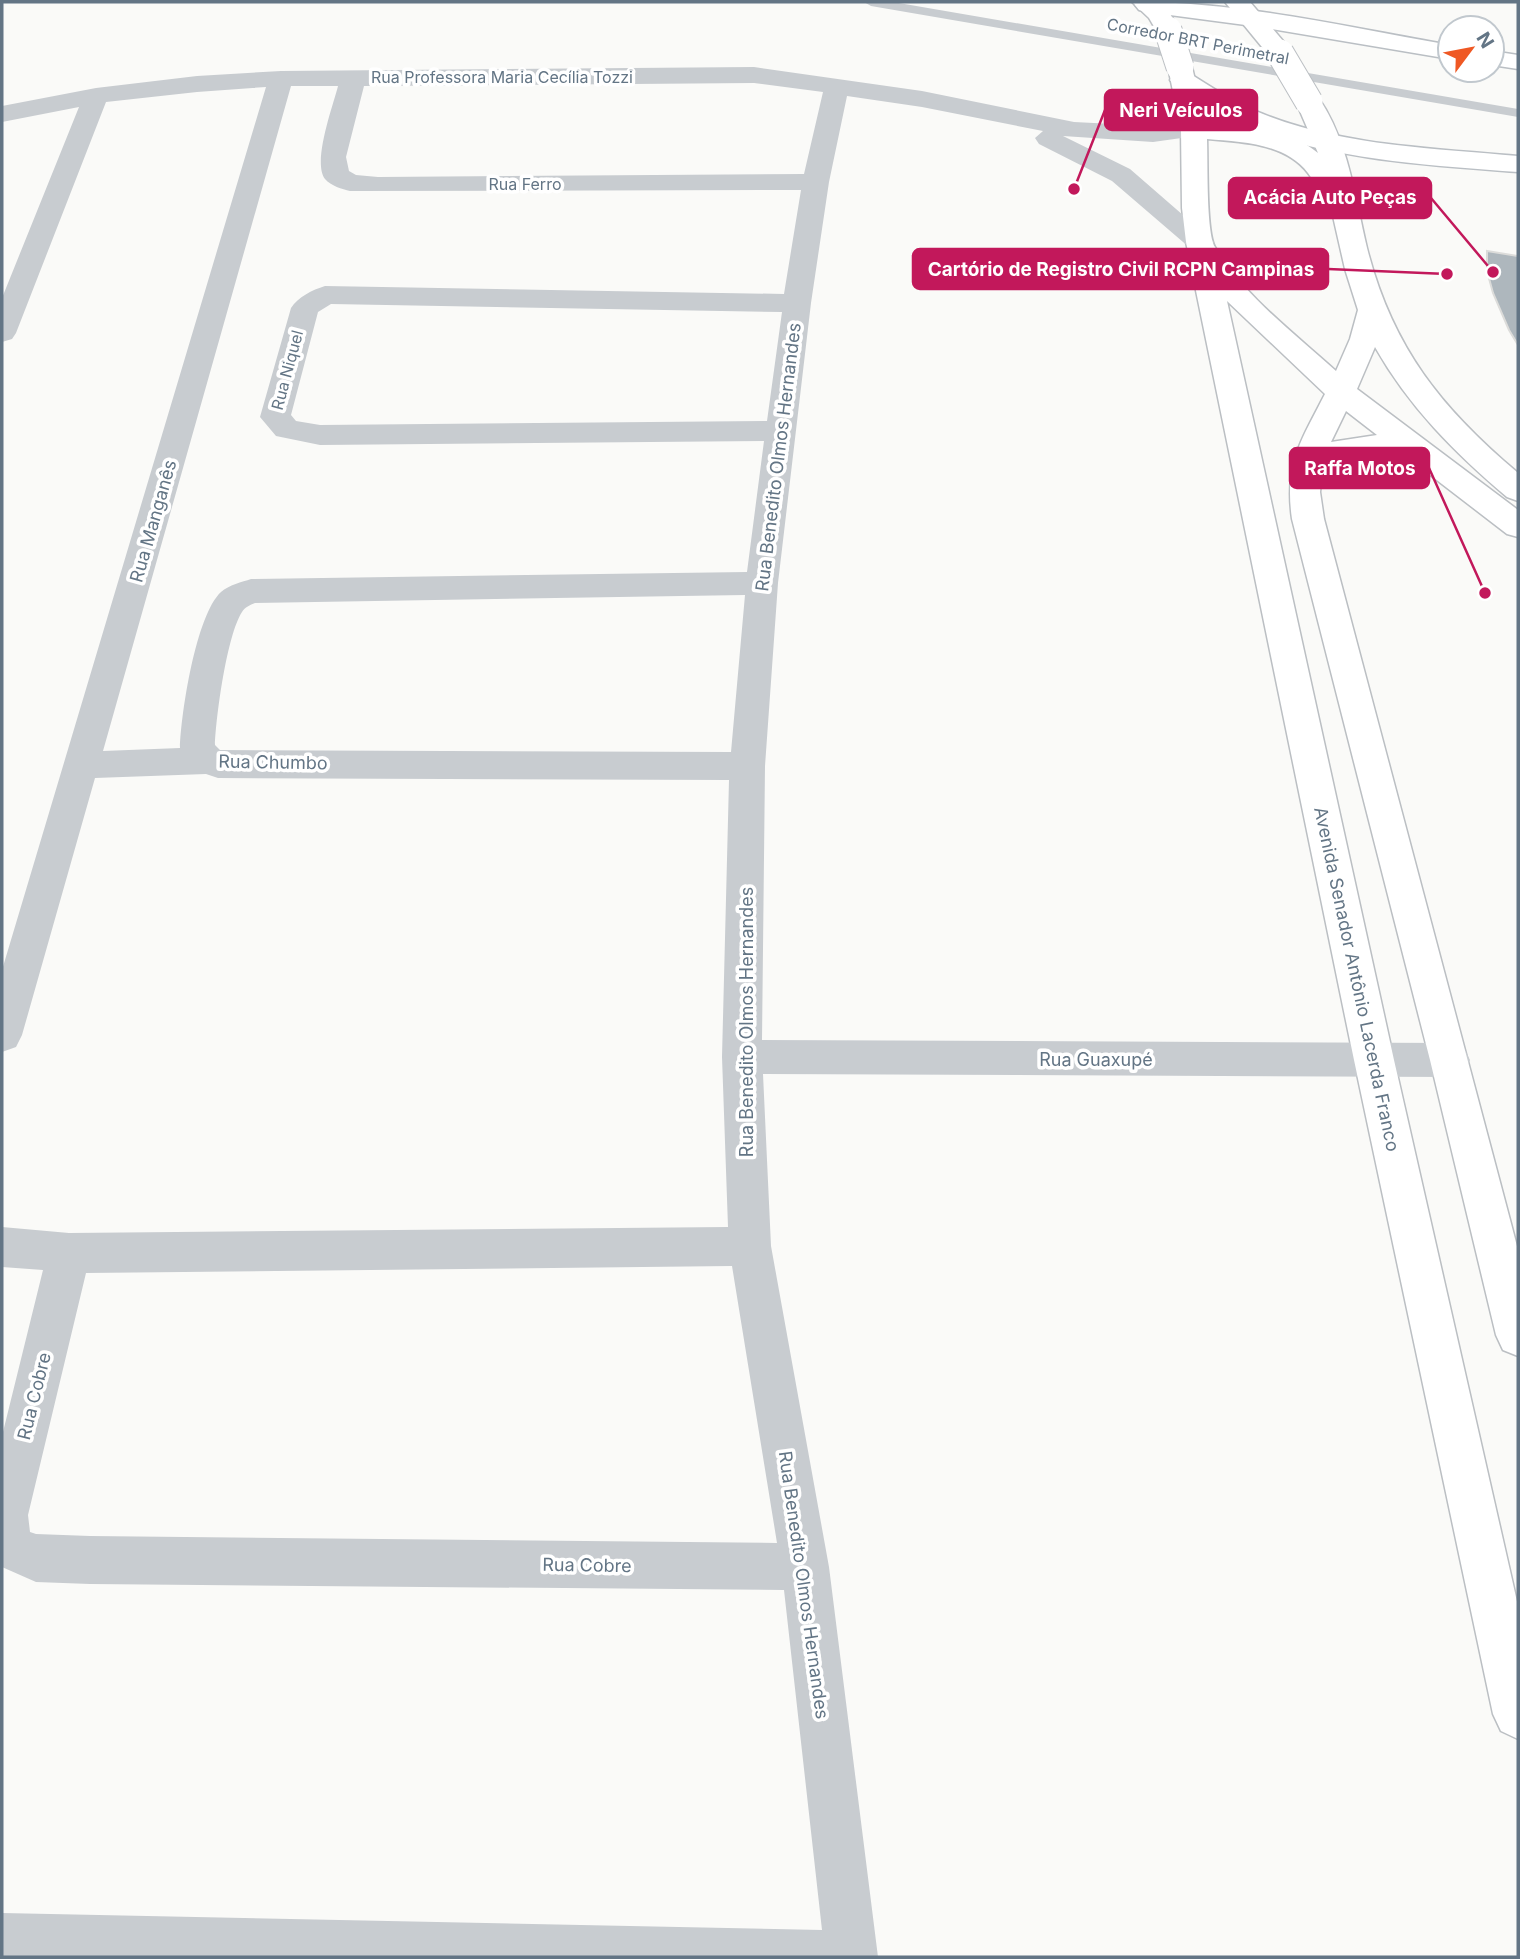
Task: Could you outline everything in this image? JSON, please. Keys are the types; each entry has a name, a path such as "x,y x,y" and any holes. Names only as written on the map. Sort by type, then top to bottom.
{"main road":[{"path":"1141,3 1245,10 1436,49"},
{"name":"Avenida Senador Antônio Lacerda Franco","path":"1141,3 1158,14 1168,30 1182,74 1194,130 1195,208 1200,243 1374,1060 1518,1714"},
{"path":"1245,10 1280,53 1309,102 1327,141 1372,310 1402,371 1431,410 1462,442 1518,490"},
{"path":"1182,74 1234,111 1257,121 1327,141 1518,164"},
{"path":"1194,130 1250,136 1279,143 1303,154 1317,166 1345,216"},
{"path":"1195,159 1250,136"},
{"path":"1200,243 1228,288 1341,392 1518,526"},
{"path":"1228,288 1303,335 1342,343"},
{"path":"1372,310 1342,343 1341,392 1309,456 1304,492 1308,519 1450,1060 1518,1335"},
{"path":"1309,456 1405,440"}],"street":[{"name":"Rua Professora Maria Cecília Tozzi","path":"2,114 96,96 197,84 281,79 754,75 922,99 1001,117 1099,133 1153,134 1194,130"},
{"name":"Rua Ferro","path":"353,78 333,157 336,175 350,183 377,186 816,182"},
{"name":"Rua Manganês","path":"2,1035 16,935 83,765 281,79"},
{"name":"Rua Benedito Olmos Hernandes","path":"837,86 816,182 797,303 762,583 747,766 742,1057 750,1246 805,1567 852,1957"},
{"path":"2,333 96,96"},
{"name":"Rua Professora Maria Cecília Tozzi","path":"1001,117 1091,158 1121,176 1200,243"},
{"name":"Rua Niquel","path":"780,431 320,435 287,429 275,418 305,308 325,295 797,303"},
{"name":"Rua Chumbo","path":"747,766 218,764 208,760 197,749 196,730 218,634 231,602 250,591 762,583"},
{"path":"83,765 208,760"},
{"name":"Rua Guaxupé","path":"742,1057 1450,1060"},
{"path":"2,1247 69,1253 750,1246"},
{"name":"Rua Cobre","path":"69,1253 5,1515 8,1546 36,1558 805,1567"},
{"path":"2,1939 852,1957"}],"lane":[{"name":"Corredor BRT Perimetral","path":"872,2 1126,45 1326,83 1518,113"}],"building":[{"path":"1487,251 1518,256 1518,345 1493,293 1487,271"}],"place":[{"name":"Neri Veículos","path":"1074,189"},
{"name":"Acácia Auto Peças","path":"1493,272"},
{"name":"Cartório de Registro Civil RCPN Campinas","path":"1447,274"},
{"name":"Raffa Motos","path":"1485,593"}]}
